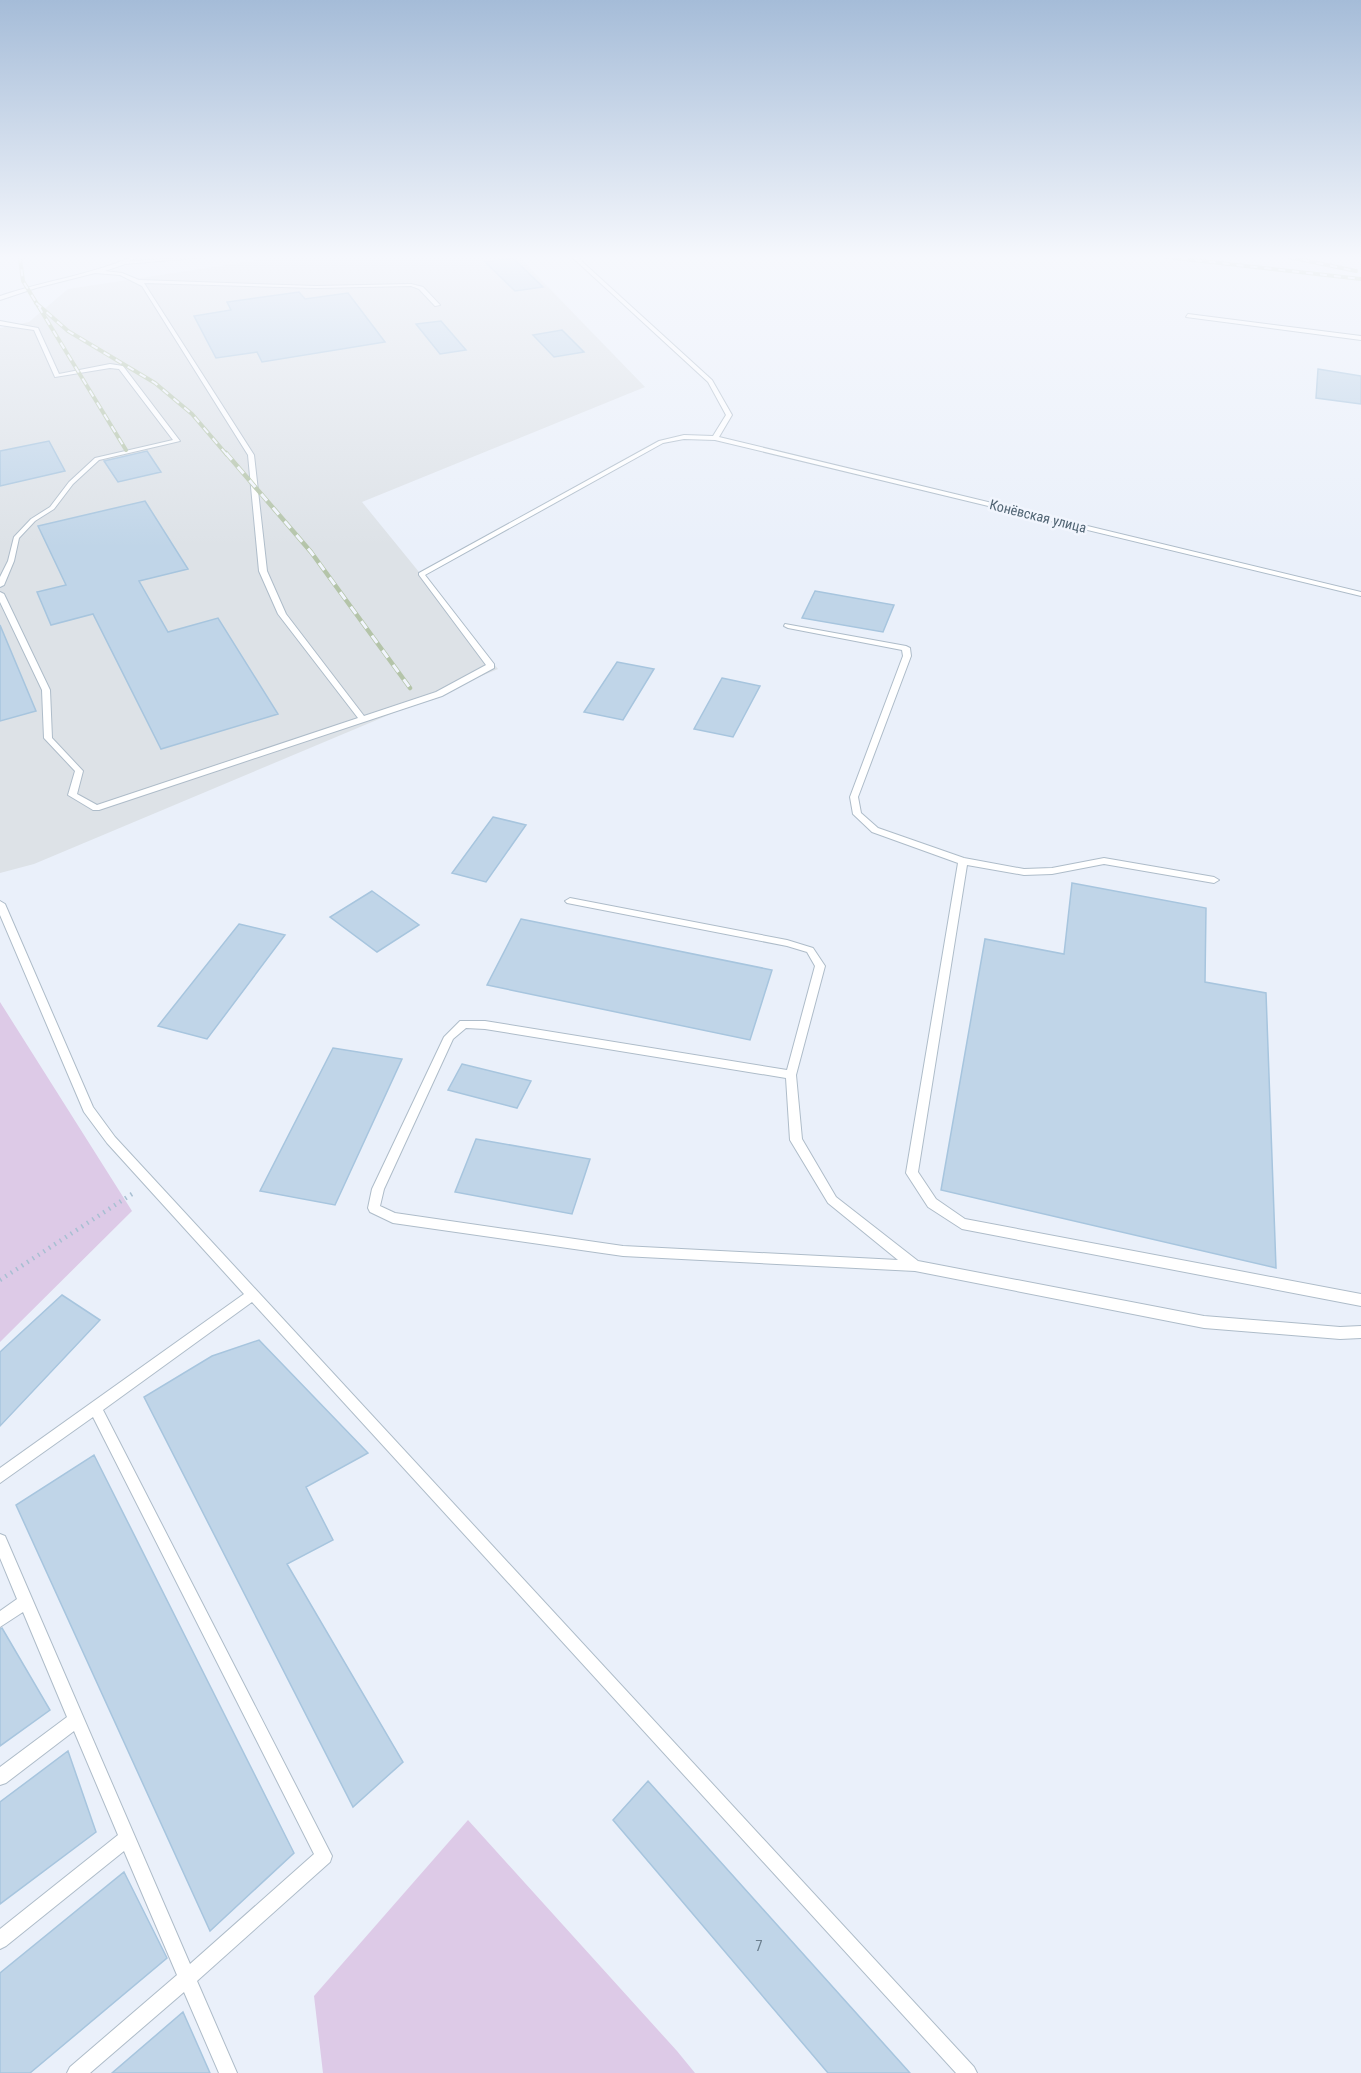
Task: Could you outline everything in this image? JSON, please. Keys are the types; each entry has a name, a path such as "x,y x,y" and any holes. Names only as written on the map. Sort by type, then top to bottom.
{"lane":[{"path":"0,585 11,561 16,538 33,520 52,508 71,483 97,459 177,441 121,367 110,366 57,376 47,354"},
{"path":"1,599 46,690 48,738 79,771 72,795 96,808 363,720 282,614 263,571 251,455 187,354"},
{"path":"680,354 710,381 729,415 715,438"},
{"name":"Конёвская улица","path":"363,720 439,694 491,666 421,574 661,442 684,437 715,438 1361,594"},
{"path":"788,626 896,644 906,648 907,656 854,797 856,814 875,830 963,861 1023,872 1052,871 1104,861 1214,880"},
{"path":"963,861 912,1173 932,1203 962,1224 1361,1300"},
{"path":"570,901 787,943 810,950 820,966 791,1075 796,1140 832,1200 915,1266"},
{"path":"0,904 88,1109 111,1140 968,2073"},
{"path":"791,1075 485,1025 464,1024 449,1037 378,1189 374,1208 393,1218 623,1251 915,1266 1204,1322 1340,1334 1361,1332"},
{"path":"0,1476 54,1435 96,1409 254,1294"},
{"path":"76,2073 324,1856 96,1409"},
{"path":"0,1541 228,2073"},
{"path":"0,1620 25,1602"},
{"path":"0,1777 76,1720"},
{"path":"0,1940 127,1838"}],"path":[{"path":"0,1280 150,1183"}],"shaded area":[{"path":"0,354 613,354 645,387 362,502 498,669 34,864 0,873"},
{"path":"0,1002 132,1211 0,1342"},
{"path":"468,1820 695,2073 323,2073 314,1996"}],"building":[{"path":"214,354 245,354 216,358"},
{"path":"258,354 313,354 262,362"},
{"path":"551,354 574,354 554,357"},
{"path":"1318,369 1361,376 1361,404 1316,398"},
{"path":"49,441 65,471 0,486 0,451"},
{"path":"147,451 161,472 118,482 104,461"},
{"path":"145,501 188,569 139,581 168,632 218,618 278,714 161,749 93,614 51,625 37,592 66,585 38,526"},
{"path":"815,591 894,605 883,632 802,618"},
{"path":"0,625 36,711 0,721"},
{"path":"617,662 654,669 623,720 584,712"},
{"path":"722,678 760,686 733,737 694,729"},
{"path":"493,817 526,825 486,882 452,873"},
{"path":"1072,883 1206,908 1205,982 1266,993 1276,1268 941,1190 985,939 1064,954"},
{"path":"372,891 419,925 377,952 330,917"},
{"path":"521,919 772,970 750,1040 487,985"},
{"path":"239,924 285,935 207,1039 158,1026"},
{"path":"333,1048 402,1059 335,1205 260,1191"},
{"path":"462,1064 531,1081 517,1108 448,1090"},
{"path":"476,1139 590,1159 572,1214 455,1192"},
{"path":"62,1295 100,1320 0,1426 0,1352"},
{"path":"259,1340 368,1453 306,1487 333,1540 287,1564 403,1762 353,1807 144,1397 212,1356"},
{"path":"94,1455 294,1853 210,1931 16,1505"},
{"path":"2,1628 50,1710 0,1746 0,1629"},
{"path":"68,1751 96,1832 0,1904 0,1802"},
{"path":"648,1781 910,2073 828,2073 613,1820"},
{"path":"124,1872 167,1958 30,2073 0,2073 0,1973"},
{"path":"183,2012 210,2073 112,2073"}],"railway":[{"path":"67,354 126,450"},
{"path":"106,354 155,383 192,414 227,455"},
{"path":"226,453 311,552 410,688"}]}
